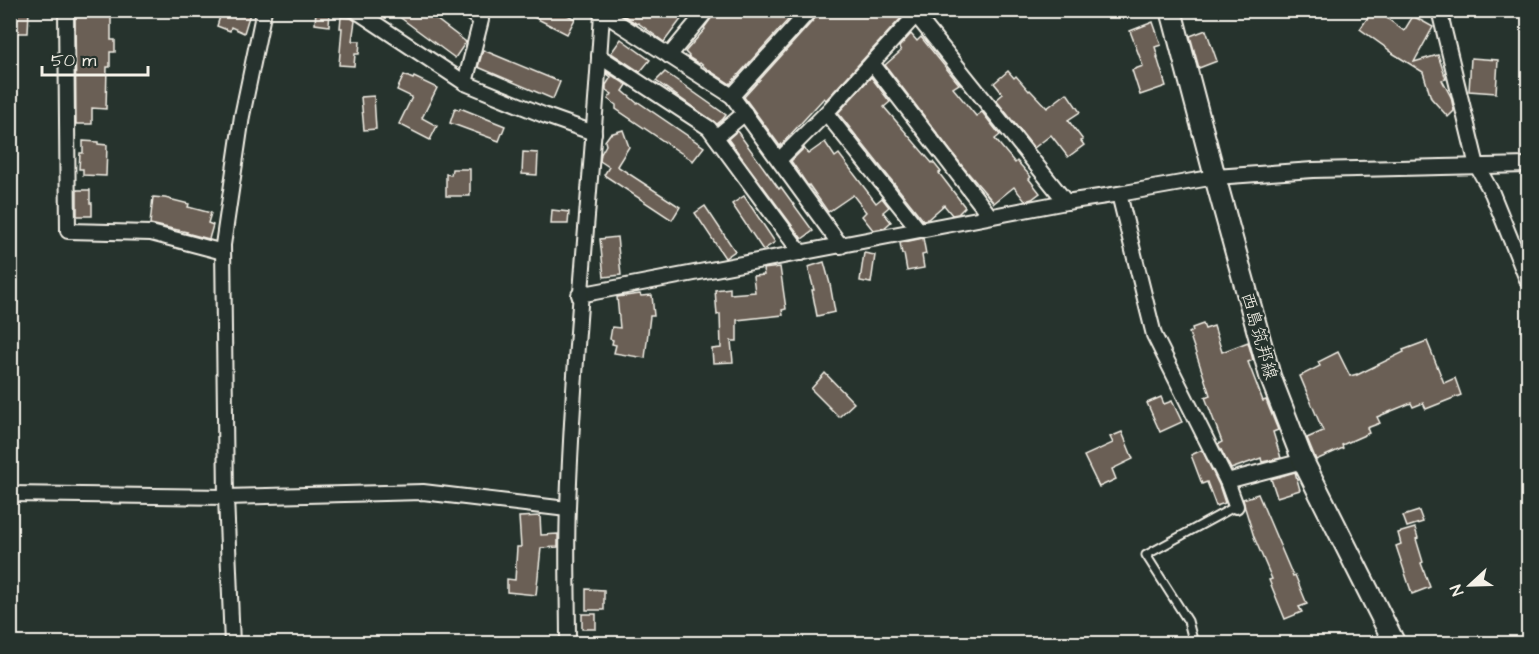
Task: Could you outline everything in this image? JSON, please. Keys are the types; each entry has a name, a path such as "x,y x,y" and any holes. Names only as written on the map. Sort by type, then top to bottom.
{"main road":[{"name":"西島筑邦線","path":"1171,10 1270,376 1304,461 1395,644"}],"street":[{"path":"66,10 68,231 151,233 223,252"},
{"path":"232,644 226,497 223,252 242,116 264,10"},
{"path":"355,10 465,83 594,133"},
{"path":"465,83 481,20 466,10"},
{"path":"669,56 707,10"},
{"path":"732,96 810,10"},
{"path":"1439,10 1477,166 1492,193 1528,282"},
{"path":"601,11 732,96 841,246"},
{"path":"568,644 567,509 579,295 594,133 601,11"},
{"path":"779,160 872,63 914,13 1066,202"},
{"path":"599,56 710,128 801,253"},
{"path":"872,63 990,216"},
{"path":"716,137 745,113"},
{"path":"826,113 919,230"},
{"path":"579,295 990,216 1215,177 1313,170 1528,165"},
{"path":"1119,194 1154,335 1227,481 1236,506"},
{"path":"1227,481 1304,461"},
{"path":"10,494 226,497 423,492 567,509"}],"lane":[{"path":"1194,644 1188,621 1146,555 1236,506"}],"building":[{"path":"10,10 29,10 28,33 10,33"},
{"path":"75,10 111,10 111,40 115,40 115,52 110,52 110,67 107,67 106,109 92,108 92,124 76,124"},
{"path":"222,10 251,10 244,33 231,27 230,31 217,26"},
{"path":"316,10 330,10 329,26 315,24"},
{"path":"390,10 424,10 466,42 455,58"},
{"path":"520,10 559,10 575,19 567,34"},
{"path":"615,10 688,10 664,42"},
{"path":"717,10 797,10 730,84 688,57 685,52 705,29"},
{"path":"819,10 894,10 902,17 826,100 824,98 780,146 744,97 817,16"},
{"path":"1373,10 1404,31 1413,16 1433,27 1414,62 1438,55 1446,79 1442,80 1451,97 1454,111 1448,117 1431,98 1423,72 1389,51 1360,29"},
{"path":"341,17 355,21 352,41 360,41 359,54 355,54 354,66 339,65"},
{"path":"1153,22 1161,45 1155,47 1166,86 1140,95 1132,70 1143,66 1130,31"},
{"path":"1206,30 1217,61 1199,68 1190,36"},
{"path":"911,34 917,41 921,37 959,84 953,88 976,116 982,112 1000,135 995,139 1015,163 1017,161 1031,177 1029,179 1040,193 1025,201 1014,187 994,203 963,167 885,65 901,51 899,47"},
{"path":"621,39 650,60 640,72 611,53"},
{"path":"483,50 560,82 553,99 478,67"},
{"path":"1471,58 1498,60 1496,93 1469,91"},
{"path":"1008,71 1014,78 1016,76 1047,108 1067,93 1080,112 1068,120 1083,140 1081,141 1084,145 1068,157 1051,135 1034,148 996,100 1003,94 994,83"},
{"path":"607,72 627,85 623,91 637,103 704,147 693,161 616,109 616,105 608,99 612,94 606,90 611,77"},
{"path":"665,72 726,115 723,119 717,124 656,81"},
{"path":"404,75 413,79 414,77 437,88 422,118 437,126 430,140 399,124 412,97 397,90"},
{"path":"871,77 890,102 884,107 933,162 965,207 958,214 952,215 944,205 928,219 923,220 838,113"},
{"path":"374,96 376,129 364,130 361,97"},
{"path":"455,108 505,126 499,141 450,123"},
{"path":"623,130 629,147 617,166 680,207 672,220 604,175 609,167 600,161 606,145 605,141 610,134"},
{"path":"737,131 813,231 802,239 728,139"},
{"path":"83,141 107,145 106,176 83,175 83,169 79,169"},
{"path":"825,142 835,157 839,154 876,203 882,198 889,207 883,212 891,222 884,228 873,230 862,216 866,212 853,195 828,212 791,161 804,148 808,154"},
{"path":"523,152 538,153 537,175 522,174"},
{"path":"452,169 470,169 470,196 446,196 446,174 451,175"},
{"path":"77,190 90,190 92,216 77,216"},
{"path":"744,196 775,242 763,250 732,204"},
{"path":"153,197 189,204 188,207 211,213 208,223 213,225 209,239 150,224"},
{"path":"705,206 735,251 725,258 695,213"},
{"path":"552,210 569,212 568,224 551,224"},
{"path":"617,237 621,275 604,277 600,239"},
{"path":"923,238 926,254 922,255 924,268 907,271 900,243"},
{"path":"864,253 875,255 871,283 860,281"},
{"path":"824,262 835,312 817,316 808,267"},
{"path":"780,267 786,309 782,310 783,315 737,320 737,341 731,341 733,362 713,363 712,349 721,348 720,314 717,315 715,290 730,288 730,294 755,292 753,276 764,275 763,269"},
{"path":"640,294 641,296 652,295 654,316 650,316 645,358 614,353 616,345 612,344 613,340 610,339 612,327 620,328 617,297"},
{"path":"1203,324 1205,329 1214,326 1222,352 1248,342 1253,360 1248,362 1263,401 1266,400 1278,430 1273,432 1281,458 1262,462 1261,458 1231,469 1218,444 1222,442 1205,397 1210,395 1189,333 1193,331 1192,328"},
{"path":"1427,341 1444,383 1455,378 1461,395 1426,409 1423,403 1413,407 1411,403 1377,417 1380,423 1367,428 1369,433 1316,460 1307,438 1323,431 1300,376 1320,366 1318,362 1338,352 1350,376 1357,375 1404,352 1403,350"},
{"path":"825,373 854,403 839,417 811,389"},
{"path":"1161,397 1164,404 1172,401 1182,422 1160,432 1147,403"},
{"path":"1122,432 1133,459 1112,469 1116,479 1099,487 1084,456 1113,443 1110,437"},
{"path":"1202,450 1225,503 1216,506 1207,482 1202,484 1191,455"},
{"path":"1295,472 1300,490 1277,497 1271,479"},
{"path":"1258,494 1307,604 1299,607 1302,612 1285,619 1269,580 1272,579 1254,537 1243,499"},
{"path":"1419,511 1423,522 1407,527 1403,516"},
{"path":"540,516 541,535 558,534 558,547 541,548 536,595 507,592 507,579 515,580 517,547 521,547 519,517"},
{"path":"1415,528 1423,562 1421,563 1430,587 1412,594 1396,546 1401,544 1398,533"},
{"path":"586,589 604,590 604,610 586,610"},
{"path":"582,614 596,614 596,629 582,629"}]}
